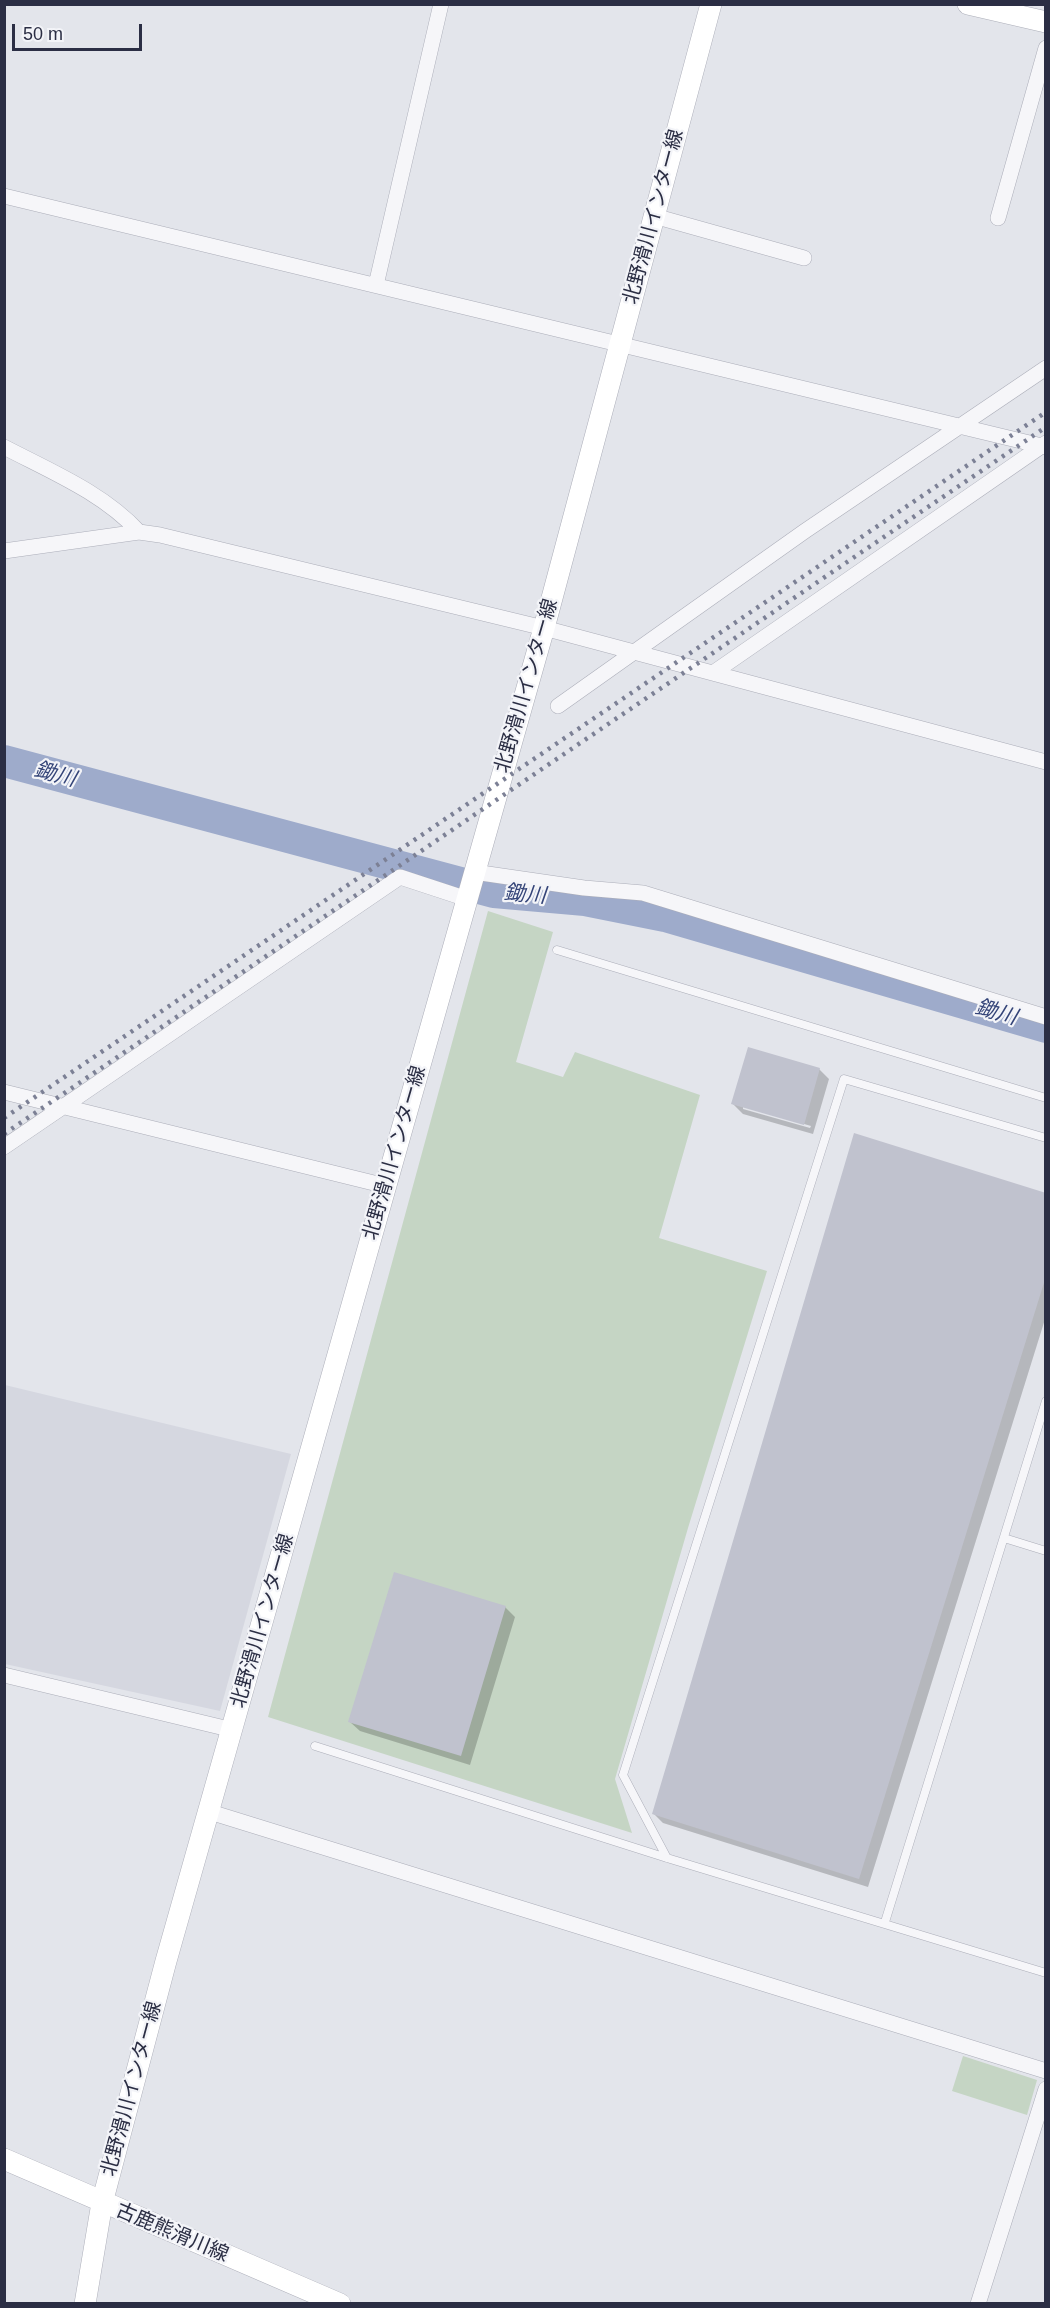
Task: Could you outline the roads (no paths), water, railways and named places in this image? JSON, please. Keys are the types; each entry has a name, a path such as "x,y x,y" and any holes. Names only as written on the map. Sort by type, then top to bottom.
{"main road":[{"name":"北野滑川インター線","path":"85,2304 102,2203 166,1961 544,628 711,4"},
{"path":"968,4 1046,22"},
{"name":"古鹿熊滑川線","path":"4,2159 340,2304"}],"street":[{"path":"376,285 441,4"},
{"path":"998,218 1046,48"},
{"path":"4,196 620,346 1044,445"},
{"path":"654,216 804,258"},
{"path":"558,706 631,652 1046,368"},
{"path":"712,674 1044,445"},
{"path":"4,447 86,490 120,511 140,532"},
{"path":"4,551 140,532 544,628 1046,762"},
{"path":"474,872 573,886 643,892 1046,1017"},
{"path":"4,1147 399,877 466,900"},
{"path":"4,1092 386,1186"},
{"path":"4,1675 233,1730"},
{"path":"210,1812 1046,2071"},
{"path":"978,2304 1046,2089"}],"lane":[{"path":"557,950 1046,1098"},
{"path":"667,1858 623,1775 844,1079 1046,1138"},
{"path":"885,1922 1046,1401"},
{"path":"1004,1538 1046,1551"},
{"path":"315,1746 667,1858 1046,1972"}],"waterway":[{"name":"鋤川","path":"4,761 494,892 585,900 665,916 1046,1027"}],"railway":[{"path":"4,1118 1046,412"},
{"path":"4,1134 1046,427"}]}
